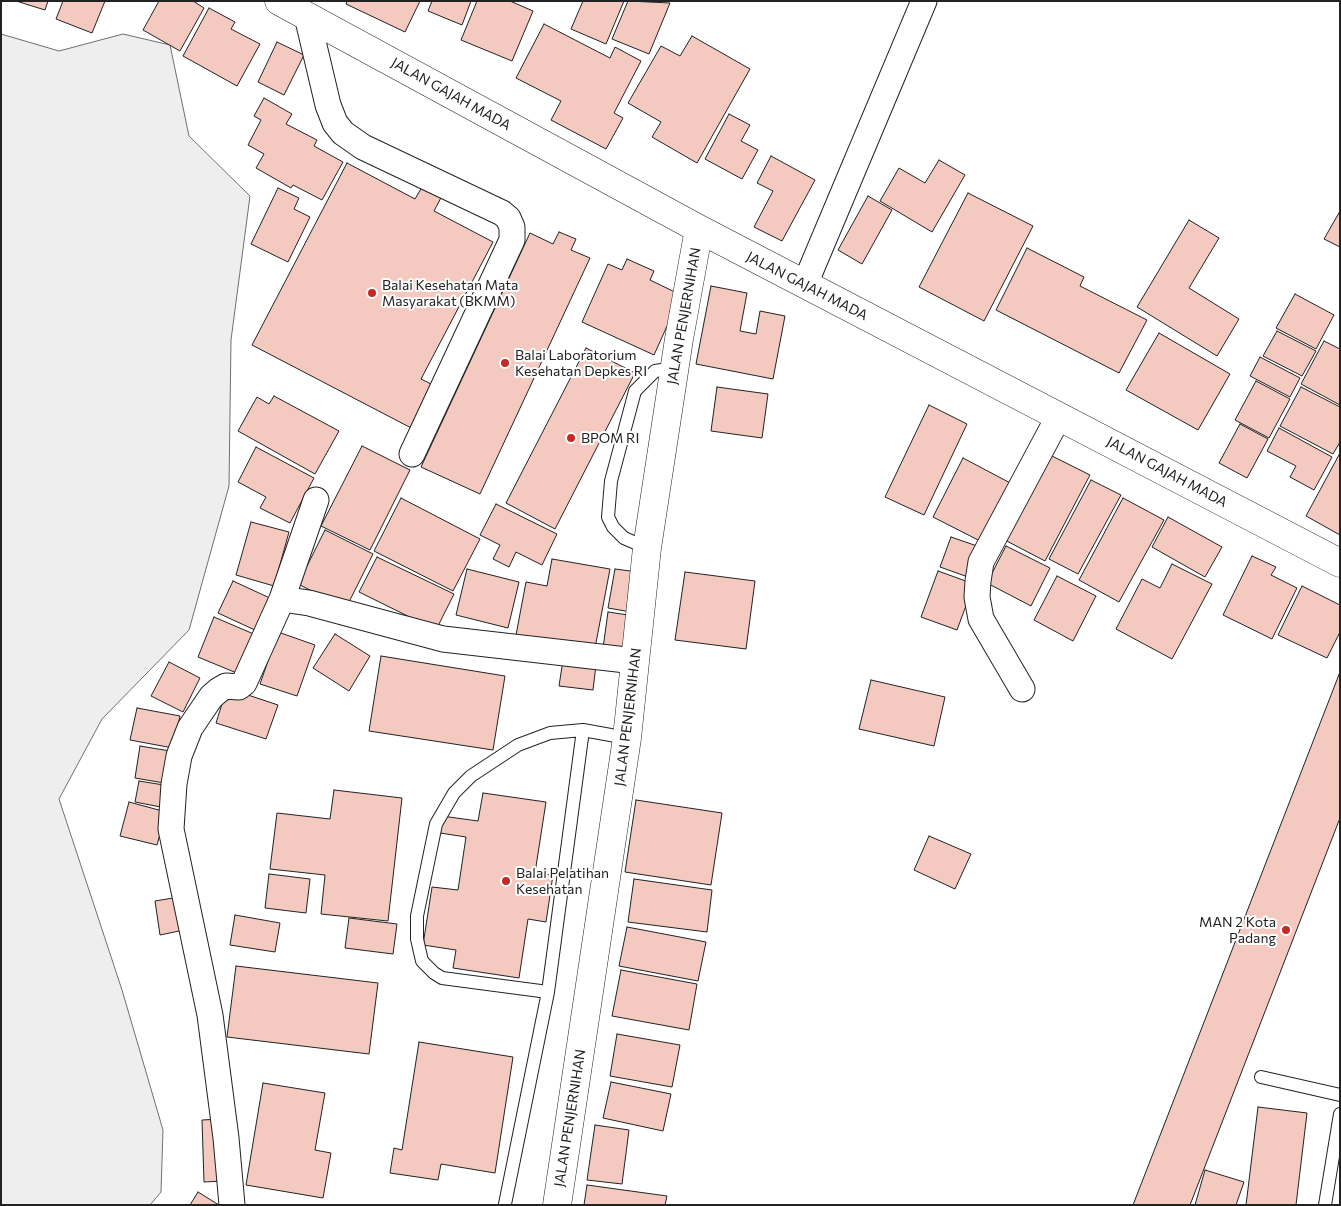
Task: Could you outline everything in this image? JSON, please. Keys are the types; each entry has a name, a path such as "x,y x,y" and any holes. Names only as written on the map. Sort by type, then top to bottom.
{"main road":[{"name":"JALAN GAJAH MADA","path":"279,1 699,229 1340,563"},
{"name":"JALAN PENJERNIHAN","path":"557,1205 627,738 647,548 699,229"}],"street":[{"path":"805,284 924,1"},
{"path":"308,16 328,105 335,123 343,133 363,147 502,213 508,218 512,227 512,240 412,454"},
{"path":"1022,689 981,619 976,597 978,580 981,562 1058,416"},
{"path":"232,1205 226,1138 210,1015 171,829 174,784 179,756 190,728 211,697 226,686 239,687 244,683 282,598 316,500"},
{"path":"282,598 308,603 443,639 635,661"}],"lane":[{"path":"647,548 624,538 613,527 608,517 611,481 635,391 655,372 675,368"},
{"path":"548,992 442,978 422,961 417,939 417,916 436,824 454,793 478,771 518,744 550,733 583,730 627,738"},
{"path":"504,1204 548,992 583,730"},
{"path":"1261,1077 1340,1095"},
{"path":"1325,1205 1340,1114"}],"shaded area":[{"path":"1,34 59,51 123,34 170,45 189,136 250,196 231,340 229,486 189,630 102,719 59,799 122,990 163,1130 161,1192 150,1205 1,1205"}],"building":[{"path":"16,1 48,1 45,10"},
{"path":"63,1 105,1 92,33 56,19"},
{"path":"159,1 193,1 204,8 180,51 143,30"},
{"path":"347,1 420,1 405,32 346,4"},
{"path":"432,1 471,1 462,25 428,11"},
{"path":"477,1 510,1 533,11 512,61 461,40"},
{"path":"583,1 624,1 606,44 571,29"},
{"path":"628,1 670,3 649,54 612,39"},
{"path":"209,8 235,22 231,29 260,44 237,86 183,56"},
{"path":"544,24 610,58 615,47 641,61 614,113 623,118 606,149 551,120 561,101 516,78"},
{"path":"692,36 750,69 697,163 652,137 661,122 628,103 661,46 680,56"},
{"path":"277,42 304,55 284,95 258,82"},
{"path":"264,98 292,114 286,124 317,140 314,146 343,162 322,200 293,185 291,188 256,168 264,154 248,145 261,120 254,116"},
{"path":"729,114 750,125 741,141 758,150 742,179 705,159"},
{"path":"771,156 815,180 782,241 754,227 773,191 757,183"},
{"path":"939,160 965,175 932,232 880,201 899,168 925,183"},
{"name":"Balai Kesehatan Mata Masyarakat (BKMM)","path":"347,163 415,199 426,180 445,190 434,211 493,242 421,379 439,388 417,431 252,345"},
{"path":"278,188 299,198 294,209 310,217 288,262 251,244"},
{"path":"968,193 1033,226 984,321 919,287"},
{"path":"868,196 892,210 862,264 838,250"},
{"path":"1340,211 1340,247 1324,239"},
{"path":"1189,220 1219,238 1189,288 1239,319 1217,356 1137,307"},
{"name":"Balai Laboratorium Kesehatan Depkes RI","path":"559,232 576,239 571,250 590,258 480,494 421,467 530,233 553,244"},
{"path":"1027,248 1084,277 1080,286 1147,320 1119,373 996,310"},
{"path":"627,259 654,271 650,280 681,295 654,355 582,322 608,264 622,270"},
{"path":"711,286 747,293 740,331 756,334 760,311 785,316 773,379 696,364"},
{"path":"1295,294 1334,315 1316,349 1276,328"},
{"path":"1277,331 1316,351 1302,376 1263,356"},
{"path":"1159,333 1230,374 1198,430 1126,390"},
{"path":"1324,341 1340,349 1340,405 1301,384"},
{"name":"BPOM RI","path":"586,348 635,373 555,529 506,503"},
{"path":"1260,357 1300,378 1290,397 1250,376"},
{"path":"1256,381 1290,399 1269,438 1235,420"},
{"path":"717,387 768,394 762,438 711,431"},
{"path":"1301,387 1340,407 1340,442 1333,454 1280,426"},
{"path":"274,396 339,431 315,474 238,431 257,397 269,404"},
{"path":"929,405 967,424 924,515 885,497"},
{"path":"1240,424 1268,439 1247,478 1219,463"},
{"path":"1279,428 1332,457 1314,490 1290,477 1296,466 1267,451"},
{"path":"362,446 410,470 370,550 321,526"},
{"path":"256,447 314,478 290,523 260,508 266,497 238,482"},
{"path":"1046,453 1090,475 1045,561 1001,538"},
{"path":"1340,453 1340,535 1306,516"},
{"path":"963,458 1016,486 986,544 933,517"},
{"path":"1091,480 1121,495 1078,574 1049,559"},
{"path":"401,498 480,539 453,591 374,551"},
{"path":"1123,498 1164,520 1119,602 1079,580"},
{"path":"496,504 557,534 542,565 516,552 509,567 493,559 500,545 480,535"},
{"path":"1168,517 1222,547 1205,577 1152,547"},
{"path":"251,522 289,532 274,586 236,575"},
{"path":"325,530 373,554 346,608 298,584"},
{"path":"951,537 980,547 968,577 940,567"},
{"path":"1006,546 1050,568 1031,606 987,583"},
{"path":"1252,556 1276,567 1271,575 1297,588 1272,639 1223,615"},
{"path":"377,557 454,594 436,630 359,592"},
{"path":"552,559 610,569 595,648 516,635 526,582 547,586"},
{"path":"1172,564 1212,584 1172,659 1116,629 1142,579 1160,588"},
{"path":"467,569 519,582 508,628 456,615"},
{"path":"615,569 638,572 631,612 608,608"},
{"path":"938,571 974,584 957,630 921,617"},
{"path":"685,572 755,581 746,649 675,640"},
{"path":"1057,576 1096,596 1073,641 1034,620"},
{"path":"233,581 272,599 257,631 218,613"},
{"path":"1302,586 1340,605 1340,632 1327,658 1278,635"},
{"path":"608,612 635,616 629,652 603,648"},
{"path":"214,617 256,635 239,674 198,657"},
{"path":"278,632 315,645 297,696 260,684"},
{"path":"335,634 370,656 349,691 313,668"},
{"path":"381,656 505,676 493,750 369,731"},
{"path":"563,660 596,665 593,690 559,686"},
{"path":"169,662 200,678 183,712 151,696"},
{"path":"1340,672 1340,818 1190,1205 1133,1205"},
{"path":"871,680 945,697 934,746 859,729"},
{"path":"227,688 278,705 266,739 216,723"},
{"path":"137,708 180,716 173,748 130,740"},
{"path":"140,746 176,752 170,784 135,778"},
{"path":"139,781 170,786 166,808 135,802"},
{"path":"334,790 402,798 388,921 321,914 325,875 270,869 277,813 330,819"},
{"name":"Balai Pelatihan Kesehatan","path":"483,793 546,802 535,873 553,875 546,922 528,919 519,978 453,968 456,950 423,945 432,887 458,890 466,837 440,833 442,816 478,821"},
{"path":"636,800 722,813 711,885 625,872"},
{"path":"129,802 166,812 157,845 120,836"},
{"path":"929,836 971,854 955,889 914,870"},
{"path":"269,874 310,879 306,913 265,908"},
{"path":"634,879 712,890 707,932 628,922"},
{"path":"179,897 184,930 160,935 155,901"},
{"path":"235,915 280,923 275,952 230,945"},
{"path":"349,918 397,924 393,954 345,948"},
{"path":"627,927 706,942 698,981 619,966"},
{"path":"236,966 378,983 369,1054 227,1037"},
{"path":"621,970 697,984 689,1030 612,1016"},
{"path":"617,1034 680,1045 672,1087 610,1076"},
{"path":"419,1042 513,1057 495,1173 441,1164 438,1180 390,1173 394,1148 402,1150"},
{"path":"611,1082 671,1094 663,1131 603,1118"},
{"path":"263,1083 325,1093 315,1150 331,1153 323,1198 246,1185"},
{"path":"1258,1107 1307,1113 1296,1205 1246,1205"},
{"path":"221,1119 223,1181 204,1182 202,1120"},
{"path":"595,1125 629,1130 622,1184 587,1180"},
{"path":"1205,1170 1244,1182 1236,1205 1195,1205"},
{"path":"587,1185 667,1196 665,1205 584,1205"},
{"path":"198,1192 219,1205 190,1205"}],"place":[{"name":"Balai Kesehatan Mata Masyarakat (BKMM)","path":"372,293"},
{"name":"Balai Laboratorium Kesehatan Depkes RI","path":"505,363"},
{"name":"BPOM RI","path":"571,438"},
{"name":"Balai Pelatihan Kesehatan","path":"506,881"},
{"name":"MAN 2 Kota Padang","path":"1286,930"}]}
